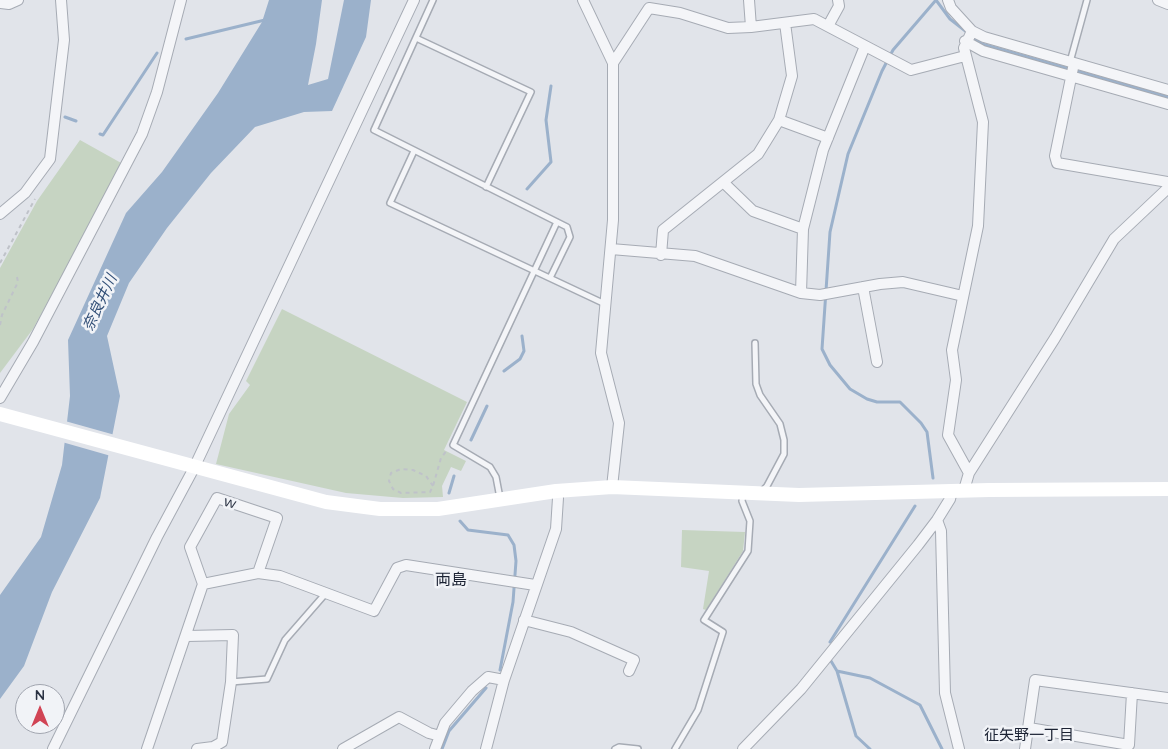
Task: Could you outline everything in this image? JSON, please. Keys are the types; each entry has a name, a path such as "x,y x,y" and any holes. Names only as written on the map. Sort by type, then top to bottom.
{"street":[{"path":"0,3 10,4 18,0"},
{"path":"0,214 25,193 50,159 64,40 60,0"},
{"path":"0,398 33,342 142,134 157,92 181,0"},
{"path":"53,749 414,0"},
{"path":"582,0 613,63 613,220 601,352 619,422 612,487"},
{"path":"749,0 750,27"},
{"path":"828,26 839,6 838,0"},
{"path":"948,0 950,8 969,36 965,56 983,122 978,226 952,350 956,380 948,435 969,473"},
{"path":"1158,0 1168,4"},
{"path":"613,63 650,4 728,28 814,19 910,70 965,56"},
{"path":"661,255 663,230 758,154 779,120 792,76 785,23"},
{"path":"969,36 984,37 1168,104"},
{"path":"802,294 804,229 828,138 865,46"},
{"path":"1072,68 1168,90"},
{"path":"1072,68 1055,156 1057,163 1168,182"},
{"path":"779,120 828,138"},
{"path":"723,182 753,211 804,229"},
{"path":"743,749 801,689 937,520 950,499 958,491 1055,338 1114,239 1168,188"},
{"path":"611,249 661,255 695,256 802,294 820,295 903,282 963,296"},
{"path":"863,287 877,362"},
{"path":"0,414 190,467 352,507 438,509 556,491 612,487 836,495 958,491 1168,489"},
{"path":"486,749 504,680 556,529 558,498 556,491"},
{"name":"ｗ","path":"203,584 190,547 216,498 277,518 258,573"},
{"path":"937,520 941,531 946,693 959,749"},
{"path":"147,749 187,636 203,584 258,573 280,576 374,611 397,568 406,565 535,586"},
{"path":"524,620 571,632 634,660 629,671"},
{"path":"187,636 233,635 231,682 222,742 213,747 196,749"},
{"path":"435,749 445,723 478,686 488,677 504,680"},
{"path":"1025,749 1034,680 1168,698"},
{"path":"1028,728 1129,747 1132,693"},
{"path":"343,749 399,717 429,733 440,736"}],"lane":[{"path":"433,0 374,130 567,227 570,237 550,278"},
{"path":"1072,68 1087,0"},
{"path":"416,38 531,92 486,187"},
{"path":"414,151 390,203 606,304"},
{"path":"500,500 496,476 490,467 452,445 557,222"},
{"path":"755,343 756,384 760,395 780,424 784,440 784,454 767,486 759,493"},
{"path":"675,749 698,710 723,632 704,620 748,551 750,521 742,501 743,492"},
{"path":"231,682 267,679 285,640 326,593"},
{"path":"615,749 619,747 638,749"}],"path":[{"path":"0,263 26,210"},
{"path":"0,325 2,315 18,282 17,277"},
{"path":"433,486 426,476 413,470 401,469 392,473 389,481 393,488 401,493 430,492 433,486 441,458 452,445"}],"green space":[{"path":"80,140 123,164 33,329 0,373 0,268 37,201"},
{"path":"282,309 467,402 444,450 466,461 461,471 451,467 442,486 443,497 403,498 346,493 216,464 229,414 250,385 246,381"},
{"path":"682,530 745,532 743,551 706,610 703,609 709,571 681,567"}],"water":[{"name":"奈良井川","path":"269,0 322,0 308,85 328,79 344,0 371,0 366,37 332,111 304,112 255,127 211,173 167,228 129,283 107,336 120,396 100,498 52,592 24,666 0,699 0,595 41,537 62,465 70,396 68,340 126,213 162,172 218,93 262,22"}],"pier":[{"path":"65,421 115,435 111,456 62,442"}],"waterway":[{"path":"936,0 950,19 982,44 1168,97"},
{"path":"933,478 927,432 921,423 900,402 877,402 867,399 850,389 830,365 822,349 830,232 848,154 882,71 893,50 936,0"},
{"path":"186,39 265,20"},
{"path":"100,134 103,135 157,53"},
{"path":"527,189 551,162 546,120 551,86"},
{"path":"65,117 76,121"},
{"path":"504,371 520,359 524,351 522,336"},
{"path":"471,440 487,406"},
{"path":"449,493 454,476"},
{"path":"830,642 915,506"},
{"path":"460,521 468,530 508,535 514,545 516,561 513,602 500,670"},
{"path":"831,661 837,671 856,736 870,749"},
{"path":"837,671 870,678 920,705 942,749"},
{"path":"442,749 449,731 486,688"}],"district":[{"name":"両島","path":"451,580"},
{"name":"征矢野一丁目","path":"1029,735"}]}
